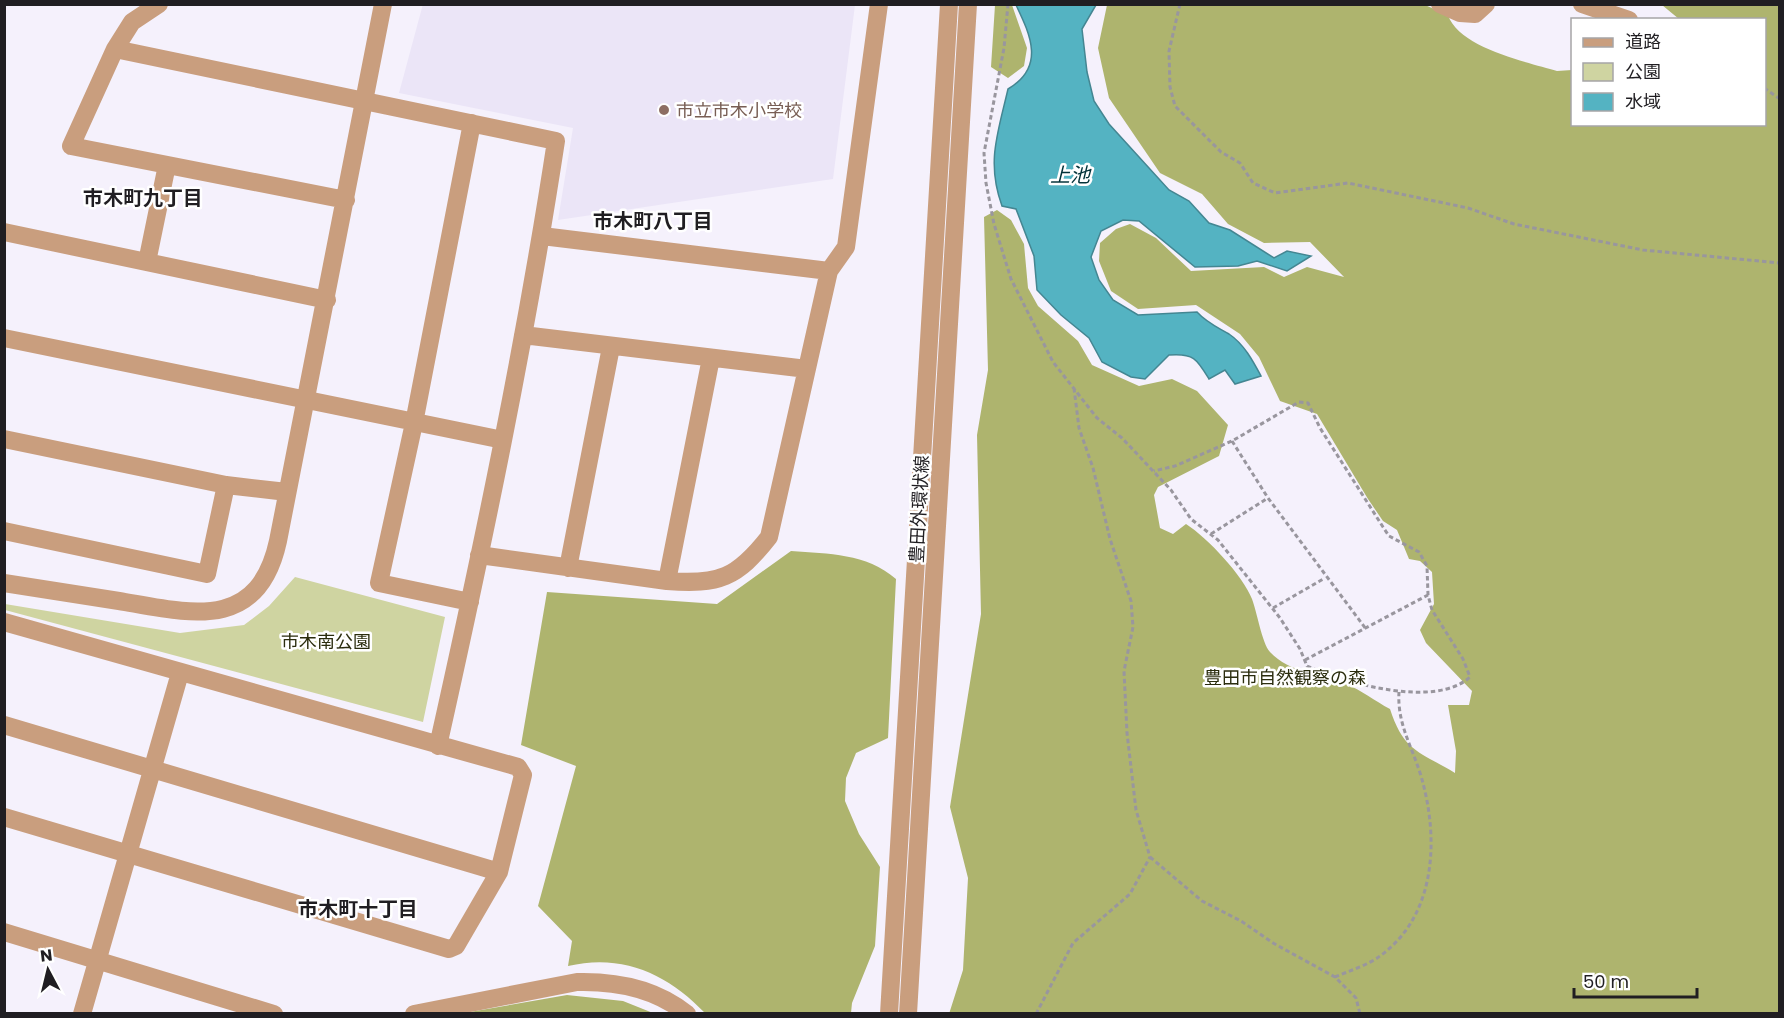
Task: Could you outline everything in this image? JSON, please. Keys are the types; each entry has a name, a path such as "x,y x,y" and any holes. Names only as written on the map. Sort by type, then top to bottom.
{"street":[{"path":"159,4 132,22 115,49 70,146 346,200"},
{"path":"479,555 667,581 706,581 730,575 747,564 769,537 829,271 846,247 879,4"},
{"name":"豊田外環状線","path":"889,1014 949,4"},
{"name":"豊田外環状線","path":"908,1014 968,4"},
{"path":"1440,4 1460,14 1475,14 1486,4"},
{"path":"1582,4 1623,18"},
{"path":"4,583 191,613 224,609 254,592 267,575 273,562 304,400 327,300 381,5"},
{"path":"115,49 364,103 556,141 542,236 503,440 438,746"},
{"path":"470,602 379,583 414,423 472,123"},
{"path":"147,262 167,165"},
{"path":"4,232 327,300"},
{"path":"542,236 829,271"},
{"path":"523,335 807,369"},
{"path":"4,338 503,440"},
{"path":"567,568 611,347"},
{"path":"667,581 711,358"},
{"path":"4,439 226,485 287,492"},
{"path":"4,531 207,574 226,485"},
{"path":"4,622 518,767 523,775 499,872 456,946 449,949 4,817"},
{"path":"82,1014 180,673"},
{"path":"4,725 499,872"},
{"path":"4,932 274,1014"},
{"path":"414,1014 577,982 617,983 653,993 687,1014"}],"path":[{"path":"1008,4 1002,59 984,153 986,183 994,224 1011,279 1053,362 1097,418 1122,438 1154,471 1171,490 1191,519 1210,535 1273,608 1307,666 1327,675 1348,679 1370,688 1399,692 1444,689 1462,684 1470,677 1463,659 1432,610 1428,596 1427,566 1419,552 1389,536 1320,428 1308,403 1299,402 1232,441 1175,466 1154,471"},
{"path":"1180,4 1169,51 1170,87 1175,106 1221,152 1240,163 1253,183 1275,193 1348,183 1468,208 1514,224 1643,250 1779,263"},
{"path":"1766,89 1779,99"},
{"path":"1074,388 1079,428 1093,468 1110,539 1131,601 1133,627 1124,672 1127,733 1135,800 1150,857 1202,901 1241,921 1273,943 1335,977 1356,998 1360,1014"},
{"path":"1232,441 1268,498 1325,578 1366,629"},
{"path":"1210,535 1268,498"},
{"path":"1273,608 1325,578"},
{"path":"1304,660 1366,629 1396,610 1428,596"},
{"path":"1335,977 1379,957 1391,946 1414,920 1430,872 1433,849 1426,802 1420,775 1400,722 1399,692"},
{"path":"1036,1014 1073,943 1130,894 1150,857"}],"shaded area":[{"name":"市立市木小学校","path":"423,4 855,5 833,179 558,220 573,128 399,93"}],"green space":[{"path":"995,5 1012,5 1027,48 1024,66 1008,78 991,67"},
{"name":"豊田市自然観察の森","path":"1107,5 1425,5 1448,15 1455,27 1479,45 1512,58 1557,71 1571,70 1571,126 1766,126 1766,18 1678,18 1662,5 1779,5 1779,1013 949,1014 963,970 968,878 950,807 981,614 977,435 988,370 984,217 997,210 1011,220 1024,244 1028,288 1038,306 1078,341 1092,365 1139,386 1172,379 1197,391 1228,425 1219,456 1158,487 1154,495 1160,528 1173,534 1186,524 1224,558 1252,599 1270,652 1296,669 1346,684 1390,709 1401,734 1414,749 1455,773 1456,751 1448,705 1469,705 1472,691 1426,643 1420,630 1434,604 1432,572 1420,561 1409,559 1397,530 1383,521 1317,414 1280,401 1259,357 1240,334 1196,305 1138,309 1111,291 1099,261 1100,243 1116,229 1130,224 1156,238 1191,271 1264,267 1284,277 1307,267 1344,277 1310,242 1264,243 1228,224 1202,194 1160,173 1109,98 1098,48"},
{"path":"791,551 846,556 872,564 896,579 888,738 856,753 846,778 845,801 859,834 880,867 875,946 852,1003 851,1013 705,1013 676,987 643,970 607,962 568,966 572,941 538,906 576,766 521,745 547,592 717,604"},
{"name":"市木南公園","path":"295,577 445,617 423,722 5,610 5,604 180,633 244,625 269,606"},
{"path":"567,995 623,1001 653,1013 464,1013"}],"water":[{"name":"上池","path":"1016,5 1096,5 1082,29 1087,72 1094,101 1109,124 1169,190 1189,201 1209,223 1230,230 1274,258 1287,251 1311,256 1287,271 1257,261 1238,266 1195,267 1139,221 1123,220 1101,231 1091,257 1099,280 1113,300 1138,315 1197,312 1208,322 1229,334 1244,348 1261,376 1235,384 1225,370 1209,379 1198,362 1189,356 1169,355 1145,379 1131,377 1102,362 1089,338 1061,315 1037,290 1034,256 1016,209 1002,206 995,175 997,134 1008,89 1020,80 1031,61 1030,39"}],"place":[{"name":"市立市木小学校","path":"664,110"}],"district":[{"name":"市木町九丁目","path":"143,198"},
{"name":"市木町八丁目","path":"653,221"},
{"name":"市木町十丁目","path":"358,909"}]}
